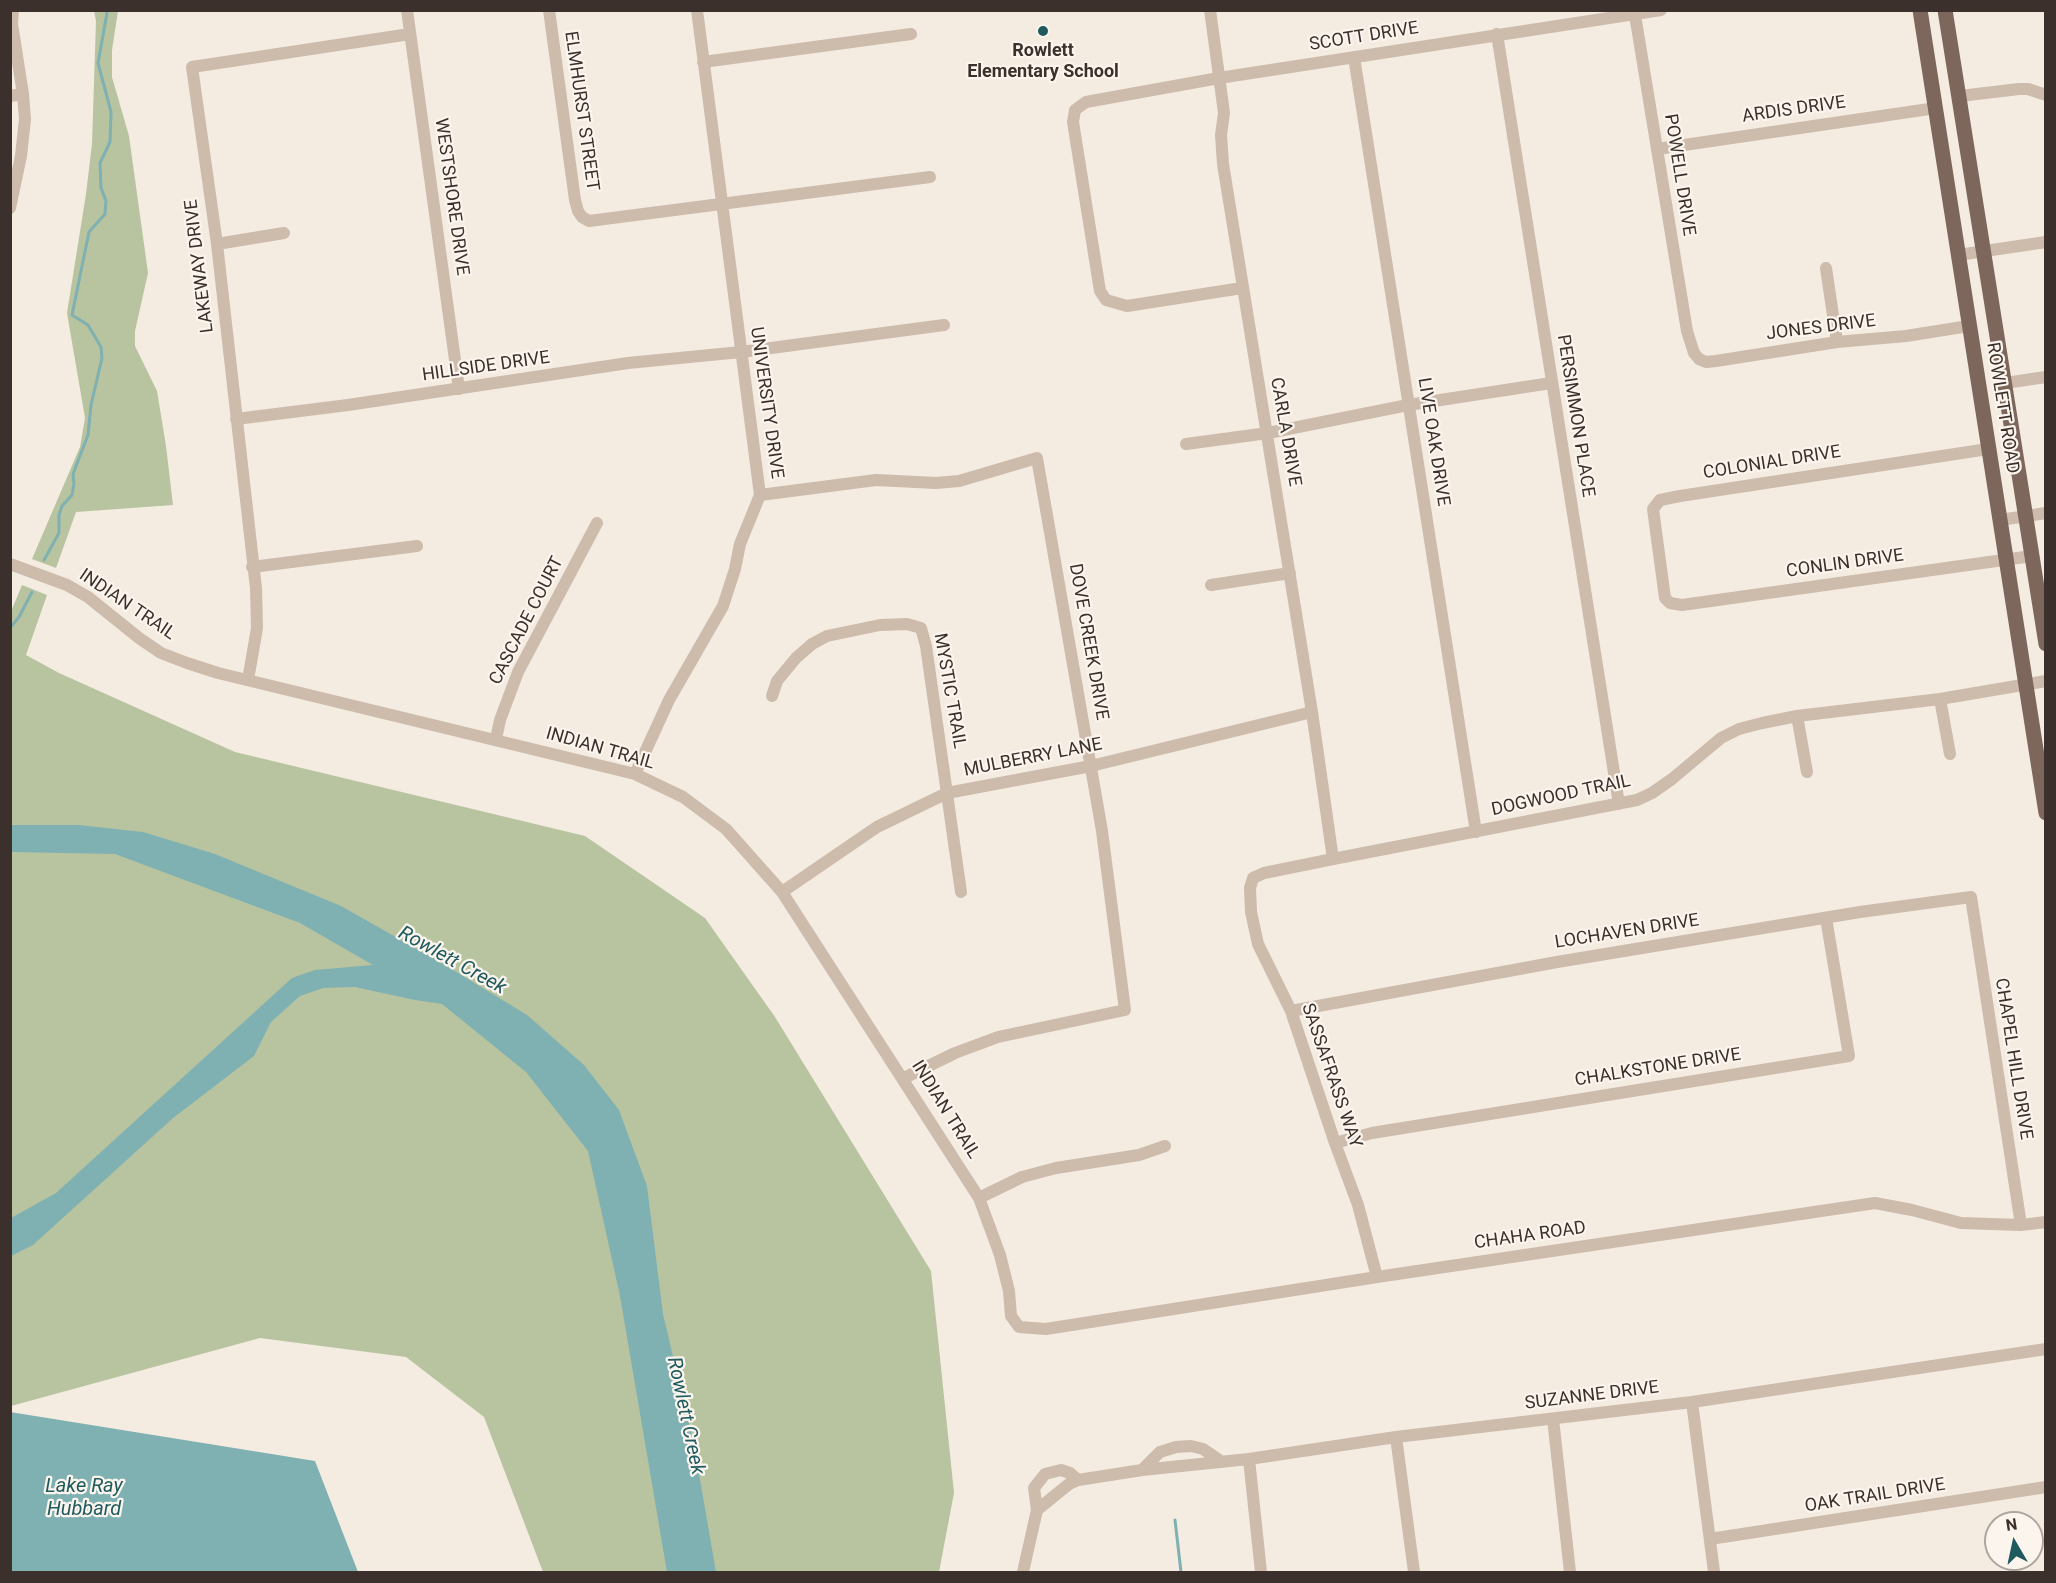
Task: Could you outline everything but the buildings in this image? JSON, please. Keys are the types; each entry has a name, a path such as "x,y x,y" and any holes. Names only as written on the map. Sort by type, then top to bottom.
{"main road":[{"name":"ROWLETT ROAD","path":"1920,10 2046,813"},
{"name":"ROWLETT ROAD","path":"1945,10 2046,644"}],"street":[{"path":"10,208 21,156 25,119 17,95 13,10"},
{"name":"WESTSHORE DRIVE","path":"407,10 459,389"},
{"name":"ELMHURST STREET","path":"549,10 575,200 582,217 589,221 722,205"},
{"name":"UNIVERSITY DRIVE","path":"634,774 669,700 723,606 740,544 760,495 696,10"},
{"name":"CARLA DRIVE","path":"1209,10 1224,113 1221,135 1223,164 1268,433 1333,859"},
{"name":"SCOTT DRIVE","path":"1242,288 1127,306 1106,300 1100,291 1073,122 1075,110 1086,102 1219,78 1661,10"},
{"name":"POWELL DRIVE","path":"1635,15 1690,340"},
{"name":"LAKEWAY DRIVE","path":"248,680 257,628 256,588 217,244 192,67 410,34"},
{"path":"704,62 911,34"},
{"name":"PERSIMMON PLACE","path":"1497,34 1619,804"},
{"name":"LIVE OAK DRIVE","path":"1354,57 1476,832"},
{"path":"1959,96 2019,89 2028,89 2046,95"},
{"name":"ARDIS DRIVE","path":"1657,148 1936,108"},
{"path":"722,205 930,177"},
{"path":"217,244 284,233"},
{"path":"1958,255 2046,242"},
{"path":"1826,268 1837,342"},
{"name":"HILLSIDE DRIVE","path":"236,418 459,389 628,363 741,352 944,325"},
{"name":"JONES DRIVE","path":"1690,340 1694,353 1706,362 1837,342 1906,336 1969,326"},
{"path":"2005,383 2046,377"},
{"path":"1186,444 1268,433 1408,405 1551,382"},
{"name":"COLONIAL DRIVE","path":"1665,598 1653,509 1660,500 1988,449"},
{"name":"DOVE CREEK DRIVE","path":"760,495 876,480 936,483 959,481 1038,459 1102,831 1125,1010 998,1037 955,1053 904,1078"},
{"path":"2000,520 2046,513"},
{"name":"CASCADE COURT","path":"496,739 518,672 597,523"},
{"path":"252,567 417,546"},
{"name":"CONLIN DRIVE","path":"1665,598 1671,603 1682,605 2032,556"},
{"name":"INDIAN TRAIL","path":"10,564 67,585 88,597 161,653 218,673 634,774 683,797 726,829 782,892 904,1078 979,1198 1000,1255 1009,1291 1011,1316 1019,1327"},
{"path":"1211,585 1290,573"},
{"name":"MYSTIC TRAIL","path":"772,696 777,681 796,658 812,644 827,636 880,625 907,624 921,628 926,646 947,794"},
{"name":"DOGWOOD TRAIL","path":"1250,888 1253,878 1264,873 1637,800 1672,779 1721,738 1739,729 1797,716 1940,699 2046,681"},
{"path":"1940,699 1950,754"},
{"name":"MULBERRY LANE","path":"782,892 877,827 947,794 1091,766 1312,712"},
{"path":"1797,716 1807,772"},
{"path":"947,794 961,892"},
{"name":"SASSAFRASS WAY","path":"1250,888 1251,912 1258,944 1291,1011 1358,1205 1377,1277"},
{"name":"LOCHAVEN DRIVE","path":"1291,1011 1557,962 1971,897"},
{"name":"CHAPEL HILL DRIVE","path":"1971,897 2021,1225"},
{"name":"CHALKSTONE DRIVE","path":"1335,1143 1372,1133 1849,1056 1826,918"},
{"path":"979,1198 1022,1177 1056,1168 1139,1155 1165,1146"},
{"name":"CHAHA ROAD","path":"1019,1327 1046,1329 1875,1203 1961,1223 2021,1225 2046,1222"},
{"name":"SUZANNE DRIVE","path":"1078,1480 1142,1470 1249,1459 1396,1437 1692,1402 2046,1349"},
{"path":"1692,1402 1714,1572"},
{"path":"1553,1419 1570,1572"},
{"path":"1396,1437 1414,1572"},
{"path":"1142,1470 1160,1452 1176,1447 1191,1446 1203,1449 1222,1462"},
{"path":"1249,1459 1261,1572"},
{"path":"1023,1572 1037,1510 1034,1488 1045,1474 1061,1470 1070,1473 1078,1480 1069,1484 1037,1510"},
{"name":"OAK TRAIL DRIVE","path":"1710,1539 2046,1487"}],"green space":[{"path":"94,11 118,11 112,50 112,77 129,136 148,273 135,331 135,346 157,391 173,505 76,512 56,568 32,559 80,447 85,418 67,313 92,144 96,21"},
{"path":"22,585 47,595 26,655 59,673 235,752 585,836 705,918 775,1017 931,1271 954,1493 939,1572 543,1572 484,1417 406,1357 260,1338 11,1406 10,614"}],"water":[{"name":"Rowlett Creek","path":"11,825 79,825 143,832 215,854 341,906 527,1015 584,1065 619,1110 647,1186 663,1314 694,1445 716,1572 667,1572 620,1296 588,1151 526,1072 442,1004 355,987 323,988 300,996 271,1022 254,1056 173,1118 33,1245 11,1256 11,1218 56,1193 292,978 315,970 373,965 300,923 115,854 11,852"},
{"name":"Lake Ray Hubbard","path":"10,1412 315,1461 358,1572 11,1572"}],"waterway":[{"path":"44,560 59,533 59,515 62,506 72,495 73,474 88,435 91,405 102,358 101,347 88,325 72,315 89,232 105,214 106,201 101,188 100,163 110,142 111,112 98,63 106,10"},
{"path":"10,628 19,617 32,592"},
{"path":"1175,1520 1181,1572"}],"place":[{"name":"Rowlett Elementary School","path":"1043,31"}]}
